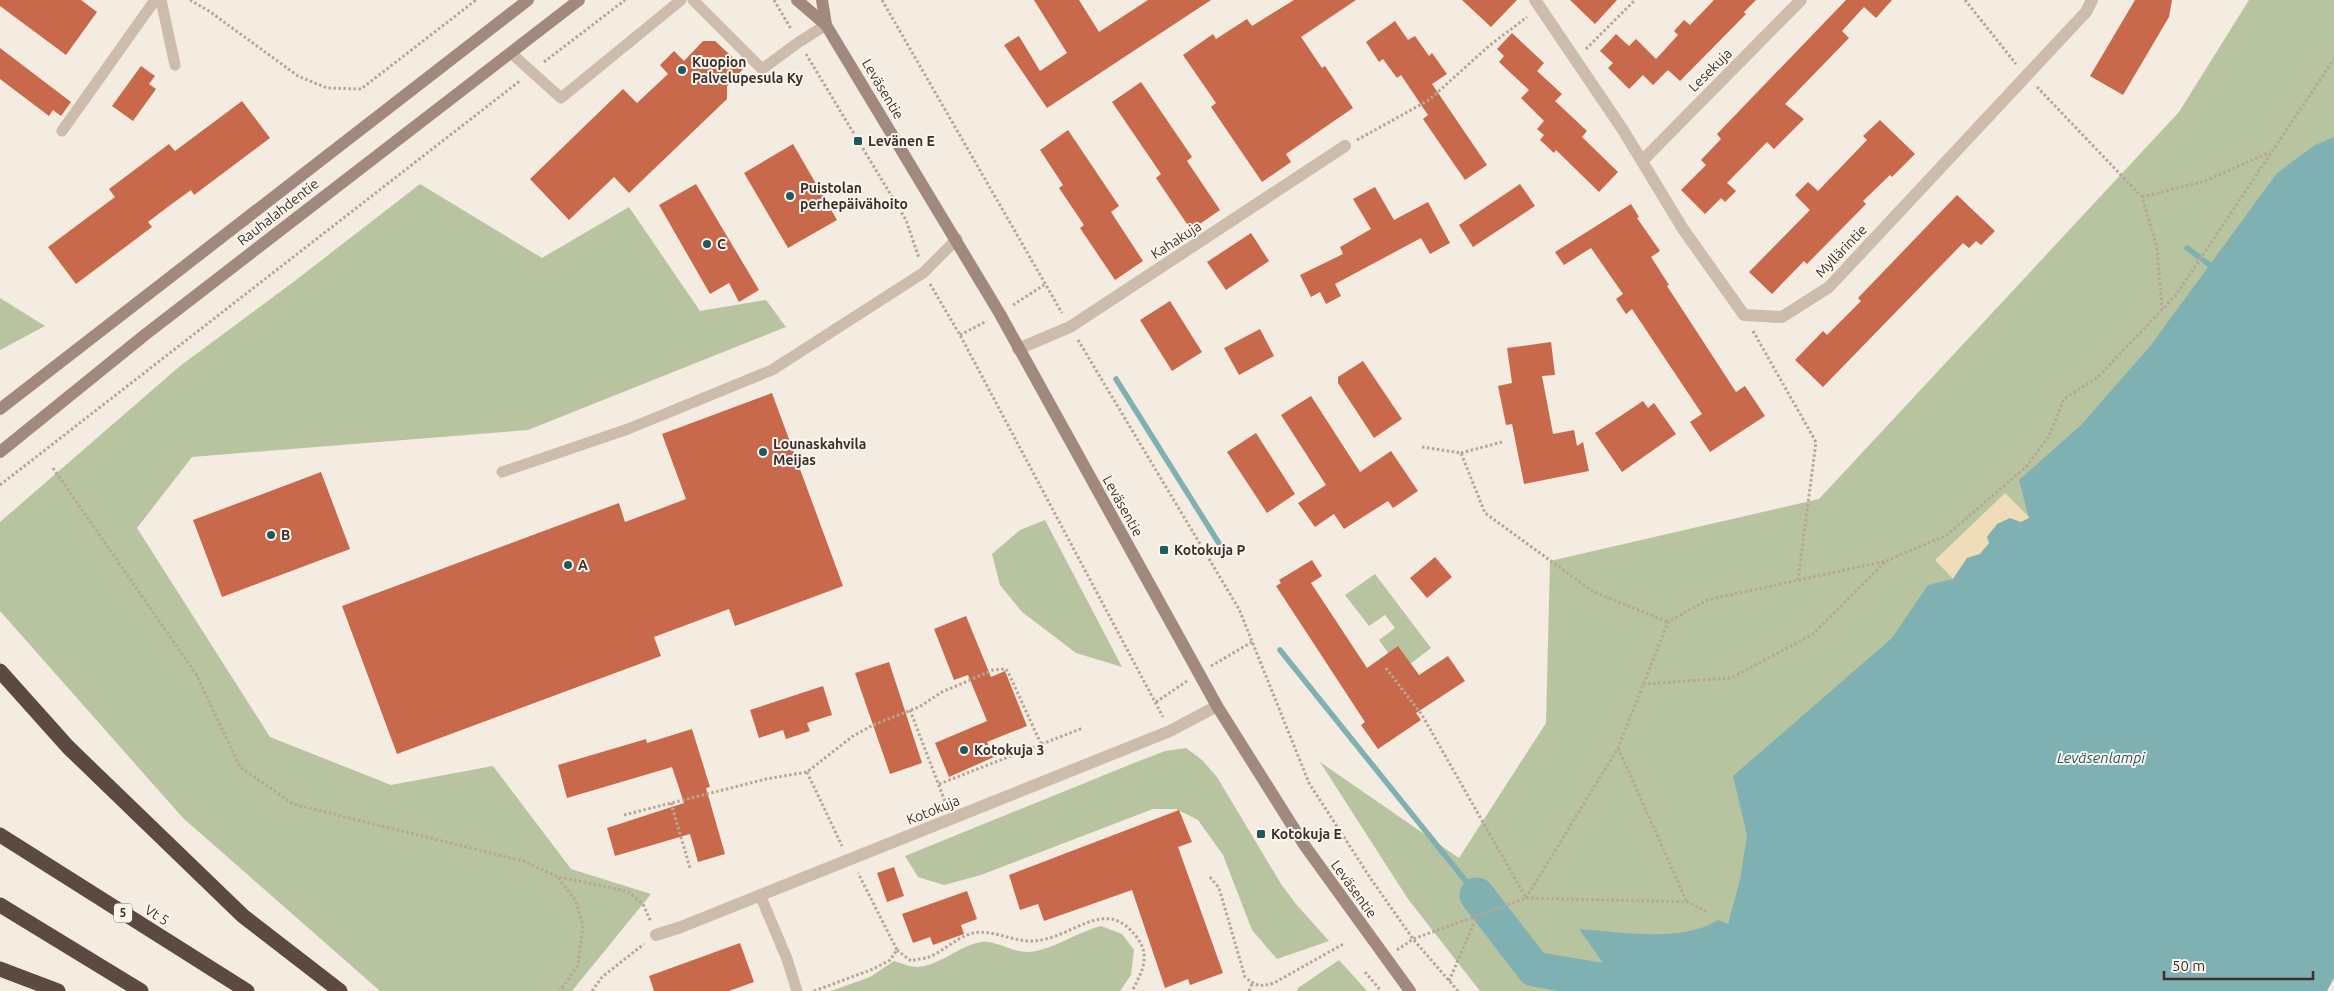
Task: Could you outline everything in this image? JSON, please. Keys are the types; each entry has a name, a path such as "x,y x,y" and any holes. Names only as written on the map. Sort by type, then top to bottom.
{"highway":[{"path":"0,671 68,747 243,916 340,991"},
{"name":"Vt 5","path":"0,835 246,991"},
{"path":"0,905 141,991"},
{"path":"0,969 58,991"}],"main road":[{"name":"Rauhalahdentie","path":"0,409 528,0"},
{"name":"Rauhalahdentie","path":"0,452 184,304 579,0"},
{"name":"Leväsentie","path":"798,0 826,25 957,239 1218,706 1305,846 1410,991"},
{"name":"Leväsentie","path":"822,0 826,25"}],"street":[{"name":"Lesekuja","path":"1642,161 1801,0"},
{"name":"Myllärintie","path":"1744,315 1782,317 1829,287 2027,77 2086,12 2092,0"},
{"path":"1537,4 1642,161 1683,229 1744,315"},
{"name":"Kahakuja","path":"1018,349 1070,327 1345,146"},
{"name":"Kotokuja","path":"656,935 1170,731 1218,706"}],"lane":[{"path":"62,131 155,0"},
{"path":"161,0 175,65"},
{"path":"511,53 561,98 681,0"},
{"path":"693,0 762,69 826,25"},
{"path":"502,472 628,428 772,370 924,273 957,239"},
{"path":"760,895 779,939 797,991"}],"path":[{"path":"190,0 298,76 327,88 361,89 476,0"},
{"path":"0,485 624,0"},
{"path":"774,0 906,220 924,273 965,344 1170,731"},
{"path":"882,0 1044,284 1239,609 1309,783 1371,879 1413,939 1458,991"},
{"path":"1575,60 1635,0"},
{"path":"1965,0 2027,77 2142,197 2157,248 2162,310"},
{"path":"1345,146 1429,100 1537,4"},
{"path":"1526,898 1618,748 1668,622 1707,600 1886,561 1947,535 2028,465 2049,436 2064,399 2098,377 2176,295 2334,59"},
{"path":"2142,197 2205,181 2272,151"},
{"path":"1744,315 1816,442 1798,580"},
{"path":"1422,447 1461,453 1502,442"},
{"path":"1461,453 1485,513 1592,591 1668,622"},
{"path":"53,468 196,674 240,767 293,804 523,861 558,878 626,892 643,904 656,935 602,976 592,991"},
{"path":"1643,684 1731,678 1813,634 1886,561"},
{"path":"1386,668 1422,715 1526,898"},
{"path":"624,815 766,779 807,772 853,736 873,725 910,710 942,692 993,670 1006,669 1041,744"},
{"path":"910,710 952,818"},
{"path":"939,784 1083,728"},
{"path":"1618,748 1688,902"},
{"path":"807,772 837,838 850,859 897,950 911,961 928,957 971,934 985,932 1032,941 1056,936 1089,922 1110,917 1129,925 1142,943 1145,966 1132,991"},
{"path":"671,802 690,868"},
{"path":"1210,877 1219,888 1245,977 1252,984 1262,987 1274,983 1345,943"},
{"path":"558,878 576,901 583,926 578,965 560,991"},
{"path":"1413,939 1526,898 1688,902 1708,913"},
{"path":"1449,981 1477,916"},
{"path":"814,991 873,969 890,960 897,950"},
{"path":"1365,972 1381,991"},
{"path":"1249,991 1252,984"}],"green space":[{"path":"2249,0 2334,0 2334,217 1721,991 1480,991 1408,899 1320,762 1459,858 1546,723 1550,561 1819,499 2179,112"},
{"path":"420,184 542,258 629,207 700,311 766,300 786,327 528,430 192,457 137,528 270,737 391,785 493,766 571,869 651,894 572,991 380,991 183,818 0,611 0,522 180,366 296,280"},
{"path":"0,298 45,326 0,350"},
{"path":"1045,520 1122,667 1076,653 1022,612 1000,585 992,554 1020,530"},
{"path":"1375,574 1431,648 1401,671 1379,640 1395,628 1385,615 1369,626 1345,595"},
{"path":"1186,748 1202,760 1217,777 1281,884 1295,903 1329,941 1277,959 1252,930 1223,855 1198,820 1176,809 1153,809 981,875 944,885 918,877 905,856 1165,751"},
{"path":"1101,926 1122,934 1134,950 1131,975 1120,991 831,991 870,977 894,961 914,967 925,966 965,947 981,942 993,943 1023,952 1038,951"},
{"path":"1339,960 1367,991 1297,991 1298,988"}],"sand":[{"path":"2005,493 2030,518 1987,537 1990,543 1981,554 1967,558 1953,579 1935,560"}],"water":[{"name":"Leväsenlampi","path":"2334,137 2334,978 2327,991 1623,991 1579,929 1632,934 1669,934 1687,932 1718,920 1728,924 1740,880 1747,835 1733,776 1892,638 1928,585 1953,579 1967,558 1980,554 1989,543 1987,537 1997,524 2010,518 2021,522 2029,518 2019,480 2081,425 2151,345 2277,173 2315,145"}],"building":[{"path":"0,0 81,0 97,12 66,55 0,6"},
{"path":"1034,0 1079,0 1099,32 1148,0 1211,0 1047,108 1004,45 1019,36 1040,71 1067,53"},
{"path":"1294,0 1356,0 1301,37 1322,68 1325,66 1353,108 1286,154 1291,162 1262,182 1211,107 1216,103 1183,55 1213,34 1216,39 1247,19 1252,26"},
{"path":"1462,0 1517,0 1491,27"},
{"path":"1570,0 1617,0 1595,24"},
{"path":"1714,0 1756,0 1744,12 1746,14 1680,81 1668,70 1653,85 1643,75 1629,89 1608,68 1613,63 1600,51 1616,34 1629,46 1636,39 1656,59 1678,35 1674,31 1684,20 1690,25"},
{"path":"1846,0 1892,0 1876,18 1864,7 1842,31 1849,38 1785,104 1804,119 1774,149 1767,142 1727,183 1736,191 1725,202 1721,198 1705,214 1681,190 1706,165 1701,160 1721,139 1717,134"},
{"path":"2135,0 2172,0 2169,17 2123,95 2090,76"},
{"path":"1395,21 1408,40 1415,36 1429,56 1432,53 1447,74 1432,84 1487,165 1465,180 1423,119 1428,115 1401,75 1397,78 1383,59 1379,62 1366,42"},
{"path":"1512,33 1544,63 1537,71 1562,94 1555,101 1587,131 1582,137 1618,172 1599,192 1556,150 1554,153 1540,140 1544,135 1537,129 1544,121 1521,98 1529,90 1499,62 1504,56 1497,49"},
{"path":"703,41 715,41 744,68 727,86 727,99 629,193 614,177 569,220 530,179 623,89 637,103 668,74 660,65 674,51 684,61"},
{"path":"0,48 71,102 61,116 53,110 49,116 0,79"},
{"path":"141,66 155,76 149,84 156,89 133,121 112,106"},
{"path":"1141,82 1192,157 1187,161 1220,210 1191,230 1156,178 1161,174 1112,102"},
{"path":"242,101 270,138 194,195 191,190 169,206 148,222 152,227 76,284 48,247 115,197 109,189 169,144 175,151"},
{"path":"1880,120 1915,154 1892,177 1890,175 1863,201 1866,204 1807,264 1804,261 1772,294 1749,272 1810,210 1795,195 1808,182 1818,191 1867,140 1863,136"},
{"path":"1068,130 1119,206 1111,212 1143,261 1115,280 1080,228 1084,225 1059,188 1063,185 1040,150"},
{"name":"Puistolan perhepäivähoito","path":"793,144 837,220 788,248 744,173"},
{"name":"C","path":"696,184 759,290 739,302 729,283 710,294 659,205"},
{"path":"1520,184 1535,206 1473,247 1459,225"},
{"path":"1375,187 1394,220 1428,202 1450,243 1430,254 1421,238 1335,284 1341,296 1326,304 1320,292 1311,297 1300,275 1343,254 1340,247 1371,229 1353,199"},
{"path":"1957,195 1995,231 1981,245 1976,241 1969,248 1963,243 1823,387 1795,360 1823,331 1827,335 1861,301 1858,298"},
{"path":"1631,204 1639,217 1637,218 1660,251 1651,257 1669,285 1667,286 1736,392 1745,386 1765,416 1710,452 1690,422 1702,414 1632,309 1626,314 1616,299 1623,294 1591,248 1564,265 1555,252"},
{"path":"1251,233 1269,261 1226,290 1207,262"},
{"path":"1170,301 1202,352 1172,371 1140,320"},
{"path":"1260,329 1274,356 1239,375 1224,348"},
{"path":"1551,342 1555,375 1542,376 1553,434 1574,430 1577,446 1583,442 1589,471 1524,484 1512,424 1506,425 1498,386 1512,383 1507,348"},
{"path":"1363,361 1402,419 1374,438 1338,383 1338,377"},
{"name":"A","path":"772,393 843,586 735,626 729,609 654,637 661,656 397,754 342,606 619,503 625,522 686,499 662,434"},
{"path":"1311,396 1360,472 1391,451 1418,491 1393,508 1388,501 1344,529 1334,514 1315,527 1298,503 1326,485 1281,415"},
{"path":"1643,401 1648,408 1654,403 1676,434 1622,472 1595,433"},
{"path":"1256,433 1295,494 1267,513 1227,452"},
{"name":"B","path":"321,472 350,549 222,597 193,520"},
{"path":"1435,557 1452,577 1427,598 1410,578"},
{"path":"1312,560 1322,576 1311,583 1367,668 1398,646 1419,675 1448,656 1465,681 1416,713 1421,720 1378,749 1361,725 1365,722 1276,586 1281,583 1279,580"},
{"path":"966,616 991,677 1005,671 1027,726 987,742 994,757 949,777 935,743 987,721 968,675 954,680 934,629"},
{"path":"889,662 922,763 890,774 855,673"},
{"path":"823,686 832,715 807,723 810,731 786,739 783,730 759,738 750,710"},
{"path":"692,729 710,787 706,788 725,854 698,862 690,834 615,856 607,828 684,803 672,767 567,798 558,765 646,739 647,743"},
{"path":"1179,810 1192,842 1178,847 1223,973 1190,985 1188,979 1165,988 1132,890 1044,921 1038,904 1020,910 1009,875"},
{"path":"894,867 904,896 887,902 877,873"},
{"path":"967,891 977,919 961,925 964,934 933,945 930,937 913,943 902,914"},
{"path":"740,943 754,982 729,991 654,991 649,976"}],"waterway":[{"path":"2187,248 2199,257"},
{"path":"2203,260 2210,265"},
{"path":"1116,379 1220,545"},
{"path":"1280,650 1477,895"},
{"path":"1477,895 1534,969 1617,983"}],"place":[{"name":"Kuopion Palvelupesula Ky","path":"682,70"},
{"name":"Levänen E","path":"858,141"},
{"name":"Puistolan perhepäivähoito","path":"790,196"},
{"name":"C","path":"707,244"},
{"name":"Lounaskahvila Meijas","path":"763,452"},
{"name":"B","path":"271,535"},
{"name":"Kotokuja P","path":"1164,550"},
{"name":"A","path":"568,565"},
{"name":"Kotokuja 3","path":"964,750"},
{"name":"Kotokuja E","path":"1261,834"}]}
